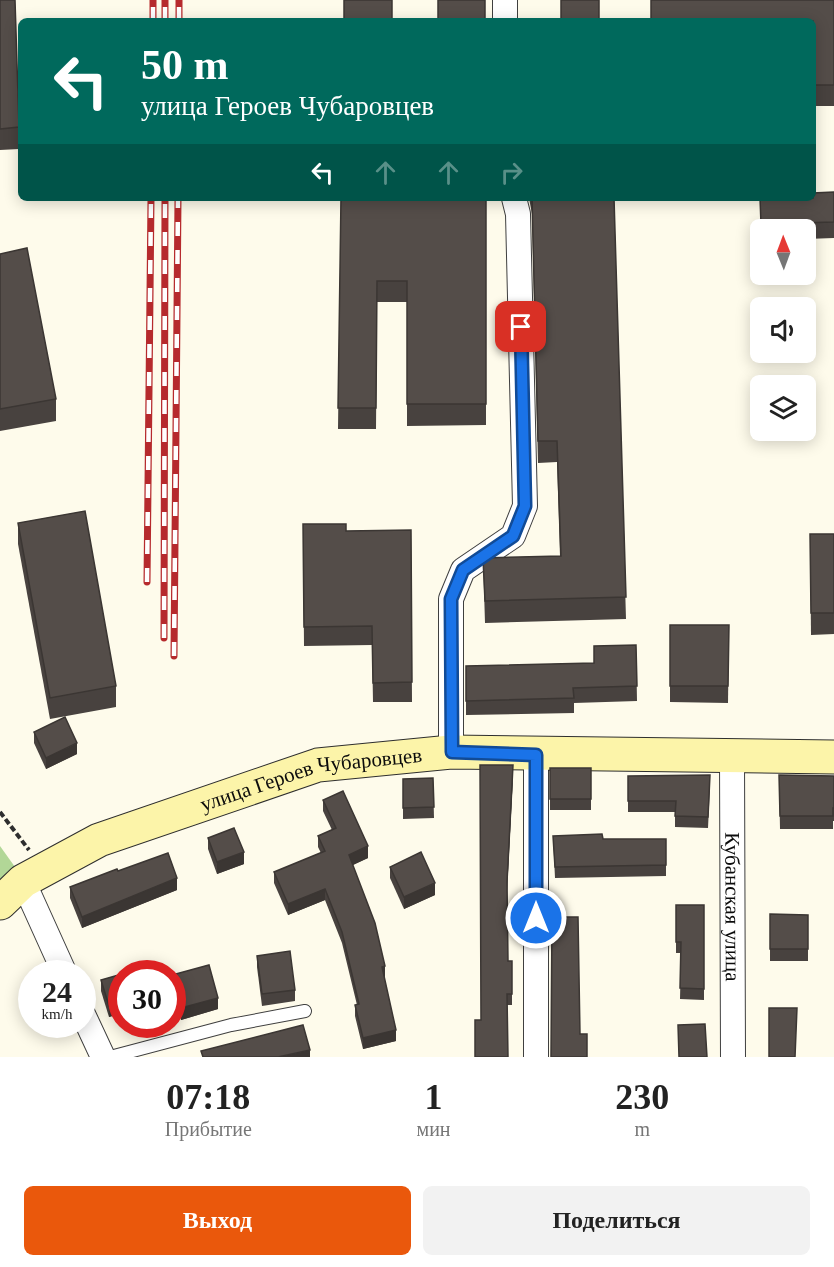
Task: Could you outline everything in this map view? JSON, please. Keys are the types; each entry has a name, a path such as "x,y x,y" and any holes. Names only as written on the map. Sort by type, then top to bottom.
{"street":[{"path":"505,0 505,18"},
{"path":"452,752 451,599 463,570 513,536 525,506 518,214 515,201"},
{"name":"улица Героев Чубаровцев","path":"0,903 33,875 99,840 318,765 452,752 536,755 834,757"},
{"path":"536,755 536,1057"},
{"name":"Кубанская улица","path":"732,757 733,1057"},
{"path":"33,875 60,960"},
{"path":"94,1038 103,1057"}],"lane":[{"path":"110,1057 231,1025 305,1011"}],"path":[{"path":"0,812 33,875"}],"green space":[{"path":"0,846 15,867 0,883"}],"building":[{"path":"0,0 15,0 18,127 0,129"},
{"path":"344,0 392,0 392,18 344,18"},
{"path":"438,0 485,0 485,18 438,18"},
{"path":"561,0 599,0 599,18 561,18"},
{"path":"651,0 834,0 834,85 816,85 816,18 651,18"},
{"path":"834,192 834,222 816,222 816,219 761,219 760,201 816,201 816,193"},
{"path":"341,201 486,201 486,404 407,404 407,281 377,281 376,408 338,408"},
{"path":"532,201 614,201 626,597 485,601 483,558 561,556 557,441 538,441"},
{"path":"27,248 56,399 0,409 0,254"},
{"path":"85,511 116,686 50,698 18,523"},
{"path":"303,524 346,524 346,531 411,530 412,682 373,683 372,626 304,627"},
{"path":"810,534 834,534 834,613 811,613"},
{"path":"670,625 729,625 728,686 670,686"},
{"path":"636,645 637,686 573,688 574,698 466,701 466,666 594,663 594,646"},
{"path":"65,717 77,743 46,758 34,732"},
{"path":"480,765 513,765 507,882 508,961 512,961 512,994 507,994 508,1057 475,1057 475,1020 481,1020"},
{"path":"550,768 591,768 591,799 550,799"},
{"path":"710,775 708,817 675,816 676,801 628,801 628,776"},
{"path":"779,775 834,776 833,816 780,816"},
{"path":"433,778 434,807 403,808 403,779"},
{"path":"343,791 368,846 349,855 375,923 396,1030 363,1038 355,1005 359,1004 342,932 325,889 288,904 274,872 325,851 318,836 336,828 323,800"},
{"path":"234,828 244,852 217,862 208,838"},
{"path":"602,834 603,839 666,839 666,865 555,867 553,836"},
{"path":"421,852 435,883 404,897 390,867"},
{"path":"168,853 177,878 82,917 70,887"},
{"path":"676,905 704,905 704,989 680,988 681,942 676,942"},
{"path":"770,914 808,915 808,949 770,949"},
{"path":"552,917 578,917 580,1034 587,1034 587,1057 551,1057"},
{"path":"290,951 295,990 262,994 257,956"},
{"path":"209,965 218,998 186,1007 186,971"},
{"path":"108,978 108,1003 101,980"},
{"path":"769,1008 797,1008 795,1057 769,1057"},
{"path":"705,1024 707,1057 679,1057 678,1025"},
{"path":"303,1025 310,1050 278,1057 203,1057 201,1051"}],"railway":[{"path":"153,0 153,18"},
{"path":"165,0 165,18"},
{"path":"179,0 179,18"},
{"path":"147,582 151,201"},
{"path":"164,638 165,201"},
{"path":"174,656 178,201"}],"route":[{"path":"521,327 525,506 513,536 463,570 451,599 452,752 536,755 536,918"}]}
